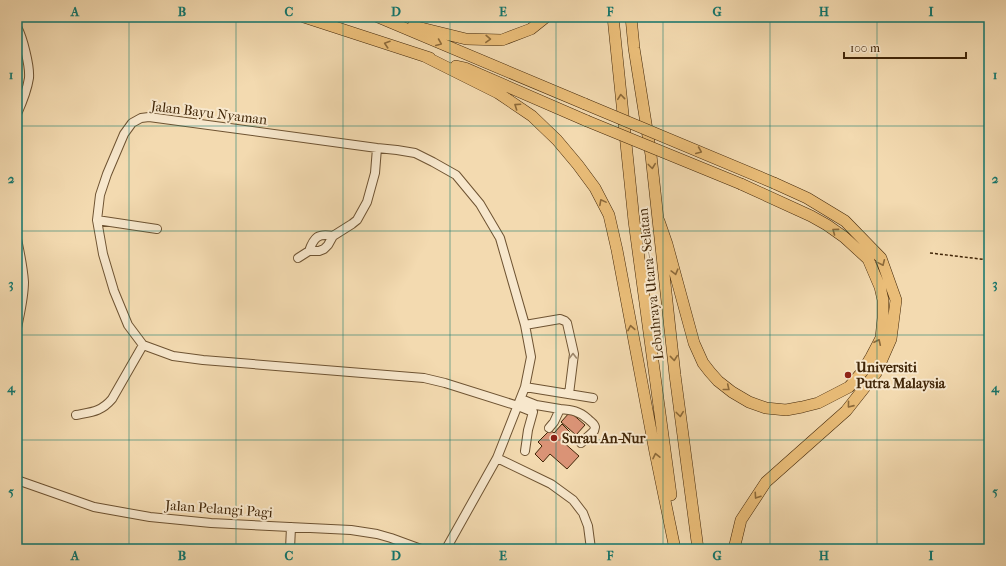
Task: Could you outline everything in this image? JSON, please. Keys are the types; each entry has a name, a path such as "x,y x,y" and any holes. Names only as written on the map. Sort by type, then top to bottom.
{"highway":[{"path":"304,17 465,68 587,121 741,184 811,216 827,225 844,237 868,259 880,287 883,300 881,338 862,372 849,386 818,403 786,410 766,408 748,402 732,392 718,380 703,363 694,343 667,244 659,221"},
{"path":"378,17 807,198 845,221 881,258 896,300 891,340 876,373 846,411 766,482 741,520 734,549"},
{"path":"382,17 438,33 466,39 502,40 531,29 546,17"},
{"name":"Lebuhraya Utara–Selatan","path":"613,17 634,221 677,549"},
{"name":"Lebuhraya Utara–Selatan","path":"632,17 634,48 651,156 698,549"},
{"path":"424,56 498,93 532,116 557,140 578,165 595,188 609,215 654,444 677,549"}],"street":[{"path":"17,27 26,55 29,78 23,101 17,114"},
{"name":"Jalan Bayu Nyaman","path":"143,345 128,325 114,290 102,254 97,220 100,195 124,134 132,123 141,118 149,117 415,153 456,175 480,204 500,238 525,325 531,357 525,387 497,458 446,549"},
{"path":"298,258 309,251 319,251 324,249 333,236 357,220 367,202 375,174 377,148"},
{"path":"97,220 157,229"},
{"path":"309,251 315,238 327,235 333,236"},
{"path":"17,239 21,255 24,283 17,328"},
{"path":"525,325 560,319 567,323 574,354 569,394"},
{"path":"76,415 99,410 107,405 112,399 143,345 173,356 203,360 424,378 519,402 535,408 572,410 582,414 594,424 595,427 594,431 581,443"},
{"path":"525,387 593,398"},
{"path":"525,451 528,430 535,408"},
{"path":"549,428 554,422 560,409"},
{"path":"497,458 551,484 573,500 583,513 588,526 591,549"},
{"name":"Jalan Pelangi Pagi","path":"17,480 94,507 150,517 211,523 351,530 377,534 421,549"},
{"path":"290,549 291,527"}],"path":[{"path":"930,253 989,260"}],"building":[{"path":"570,412 585,425 576,435 561,422"},
{"path":"562,424 570,432 562,441 579,456 567,469 550,454 543,462 535,454 542,446 538,442 550,430 554,433"}],"place":[{"name":"Universiti Putra Malaysia","path":"848,375"},
{"name":"Surau An-Nur","path":"554,438"}]}
